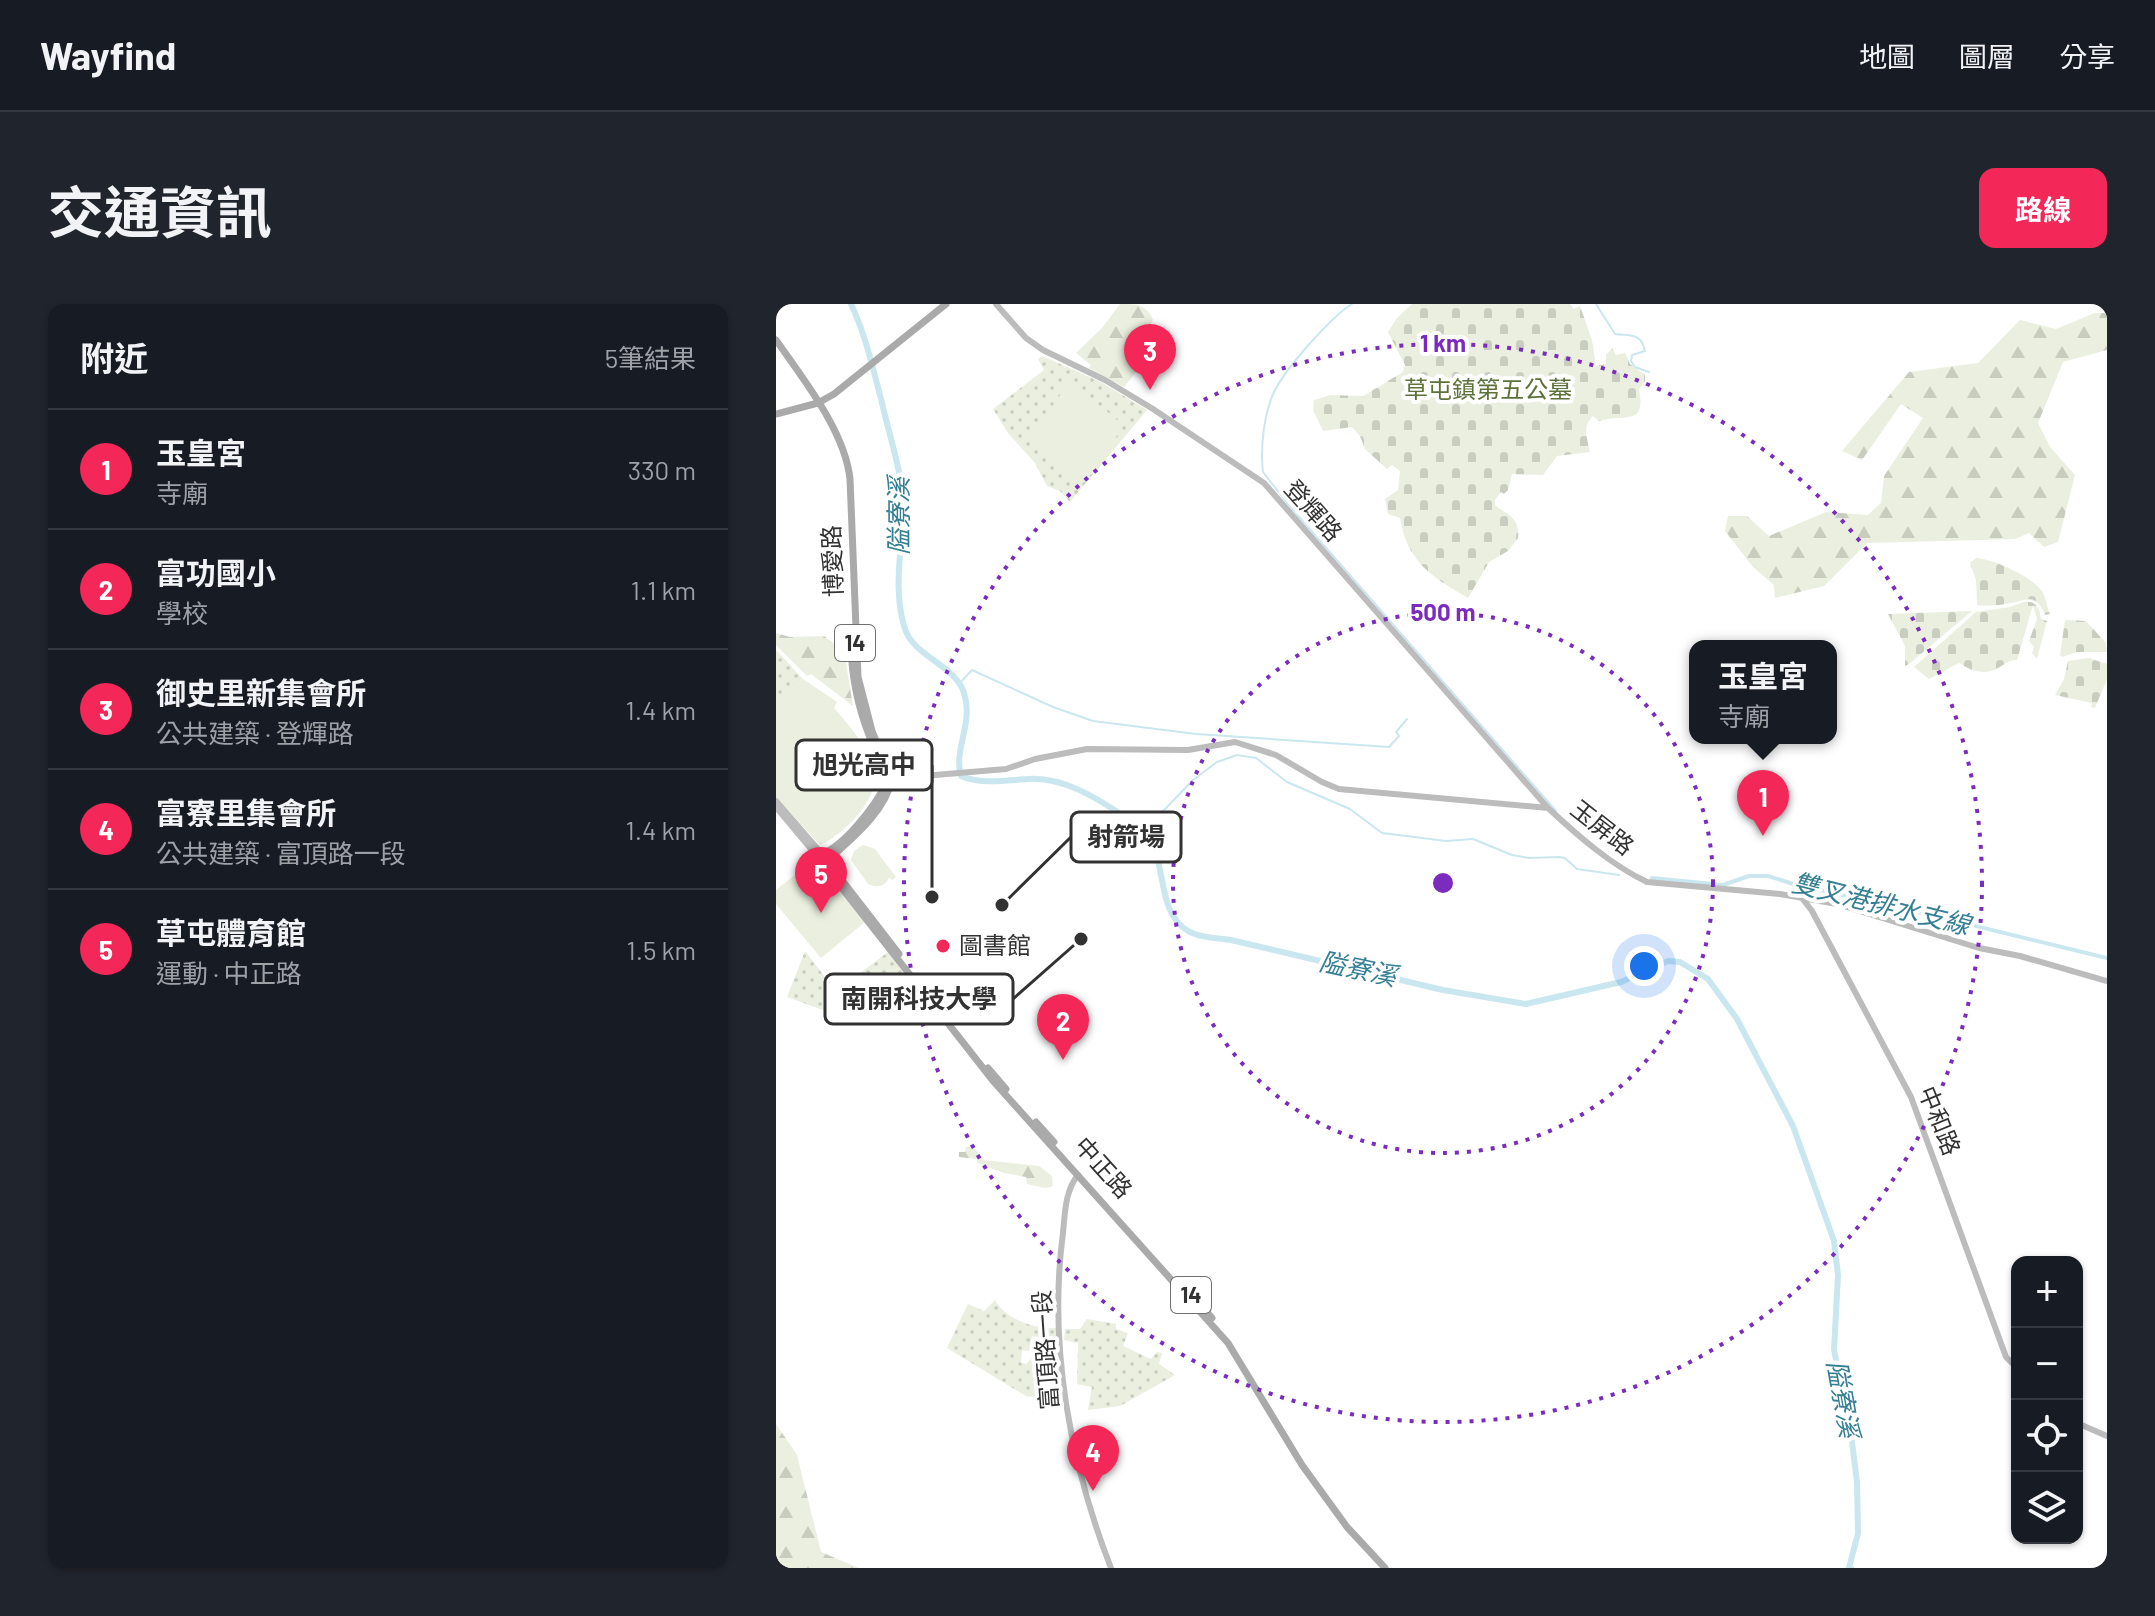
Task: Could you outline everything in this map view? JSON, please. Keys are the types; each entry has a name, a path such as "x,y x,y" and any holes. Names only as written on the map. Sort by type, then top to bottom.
{"main road":[{"path":"776,414 834,394 946,304"},
{"name":"博愛路","path":"776,340 841,444 849,468 858,677 889,779"},
{"name":"博愛路","path":"776,347 815,403"},
{"path":"822,859 870,819 890,788 889,779"},
{"name":"中正路","path":"822,859 994,1082 1228,1343 1302,1465 1347,1527 1388,1568"},
{"name":"中正路","path":"822,859 998,1079 1230,1340 1305,1463 1388,1568"}],"street":[{"name":"登輝路","path":"996,304 1026,338 1043,350 1092,373 1144,403 1264,483 1548,808"},
{"name":"玉屏路","path":"889,779 1006,769 1035,759 1087,749 1188,750 1235,742 1260,748 1339,789 1548,808 1626,870 1647,882 1802,898 1861,910 1979,948 2020,956 2107,981"},
{"name":"中正路","path":"776,801 822,859"},
{"name":"中正路","path":"776,807 822,859"},
{"name":"中和路","path":"1802,898 1824,933 1911,1097 2006,1357 2011,1362"},
{"name":"富頂路一段","path":"1078,1175 1069,1191 1061,1247 1060,1353 1084,1495 1111,1568"},
{"path":"2083,1426 2107,1436"}],"green space":[{"path":"1120,304 1144,308 1153,320 1149,327 1152,352 1124,387 1089,368 1091,365 1076,353 1102,328"},
{"name":"草屯鎮第五公墓","path":"1412,304 1570,304 1574,309 1580,306 1592,340 1596,366 1606,364 1606,355 1612,348 1616,355 1625,353 1630,364 1645,375 1639,389 1641,401 1636,414 1599,421 1593,416 1587,424 1590,452 1557,456 1543,475 1512,474 1508,490 1504,494 1501,492 1495,505 1515,522 1518,538 1508,551 1489,562 1468,598 1423,567 1409,546 1400,518 1388,514 1385,499 1398,490 1400,471 1392,465 1387,469 1365,449 1352,427 1323,431 1313,410 1314,400 1330,395 1363,396 1403,372 1405,365 1388,332"},
{"path":"2095,313 2107,313 2107,350 2063,362 2038,423 2050,447 2075,475 2058,542 2044,547 2029,533 2015,539 1867,543 1824,586 1775,598 1774,585 1753,567 1725,531 1728,516 1747,516 1769,536 1826,512 1868,515 1881,503 1884,476 1923,418 1901,404 1862,460 1842,451 1909,372 1978,363 2020,320 2056,329"},
{"path":"1042,356 1101,382 1147,410 1070,502 1060,491 1047,486 1035,463 1008,433 993,409 1044,370 1038,359"},
{"path":"1070,381 1122,424 1117,436 1078,483 1032,435"},
{"path":"1976,558 2003,566 2033,582 2044,595 2050,614 2045,615 2037,602 2029,599 1998,605 1977,605 1976,580 1970,563"},
{"path":"2024,602 2034,604 2041,619 2047,621 2037,659 2029,641 2037,619 2033,605 2017,660 1983,672 1959,663 1929,679 1914,667 1976,612"},
{"path":"1972,611 1905,666 1905,646 1888,614"},
{"path":"2065,620 2086,621 2105,642 2107,652 2077,652 2062,657"},
{"path":"776,633 790,637 824,636 844,651 853,706 811,674 807,676 776,645"},
{"path":"776,650 803,679 776,707"},
{"path":"2089,658 2107,664 2107,679 2095,708 2091,707 2092,703 2055,695 2064,679 2068,661"},
{"path":"803,679 837,702 834,708 867,751 874,766 873,789 859,813 840,833 820,845 776,797 776,707"},
{"path":"863,845 875,849 896,877 892,880 889,877 880,886 868,884 851,860 854,851"},
{"path":"815,859 865,922 821,958 776,904 776,890"},
{"path":"805,951 835,990 834,1014 787,997"},
{"path":"888,952 911,984 878,1008 855,977"},
{"path":"966,1147 973,1147 984,1160 1039,1166 1052,1176 1053,1186 1045,1188 1027,1184 1026,1177 1004,1173 977,1163 977,1159 959,1157 959,1152 965,1152"},
{"path":"995,1300 1006,1313 1023,1322 1058,1328 1058,1343 1051,1343 1045,1336 1032,1336 1029,1351 1022,1350 1021,1363 1026,1364 1032,1358 1038,1360 1044,1355 1047,1364 1041,1369 1047,1381 1053,1377 1054,1354 1058,1355 1061,1402 1026,1396 947,1348 968,1304 984,1311"},
{"path":"1087,1319 1116,1324 1116,1329 1128,1333 1123,1346 1151,1359 1157,1352 1162,1353 1159,1364 1175,1375 1120,1406 1088,1410 1092,1387 1077,1384 1078,1343 1064,1340 1065,1329 1080,1329"},
{"path":"776,1424 797,1455 821,1552 859,1568 776,1568"}],"waterway":[{"name":"隘寮溪","path":"851,304 869,353 901,483 903,511 899,597 904,626 915,645 952,675 964,693 967,715 959,766 961,776 986,781 1054,781 1091,796 1138,825 1145,831 1157,856 1171,911 1188,931 1198,935 1443,990 1526,1004 1621,982 1668,961 1680,962 1708,979 1737,1019 1793,1126 1834,1241 1838,1275 1834,1350 1850,1426 1857,1482 1858,1533 1849,1568"},
{"path":"1352,304 1309,344 1274,392 1264,431 1263,472 1556,811"},
{"path":"1596,304 1615,334 1634,336 1641,341 1645,351 1632,355 1631,361 1635,367 1649,372"},
{"path":"960,683 972,670 1053,707 1093,721 1196,734 1389,747 1399,736 1396,732 1407,719"},
{"path":"1144,831 1193,780 1217,762 1237,755 1256,758 1287,782 1350,809 1382,833 1446,841 1473,839 1512,855 1560,857 1577,869 1619,875"},
{"name":"雙叉港排水支線","path":"1652,878 1723,885 1749,876 1768,876 1803,887 2107,958"},
{"name":"隘寮溪","path":"1849,1566 1853,1568"}],"place":[{"name":"御史里新集會所","path":"1150,390"},
{"name":"玉皇宮","path":"1763,836"},
{"name":"旭光高中","path":"932,897"},
{"name":"射箭場","path":"1002,905"},
{"name":"草屯體育館","path":"821,913"},
{"name":"南開科技大學","path":"1081,939"},
{"name":"圖書館","path":"943,946"},
{"name":"富功國小","path":"1063,1060"},
{"name":"富寮里集會所","path":"1093,1491"}]}
